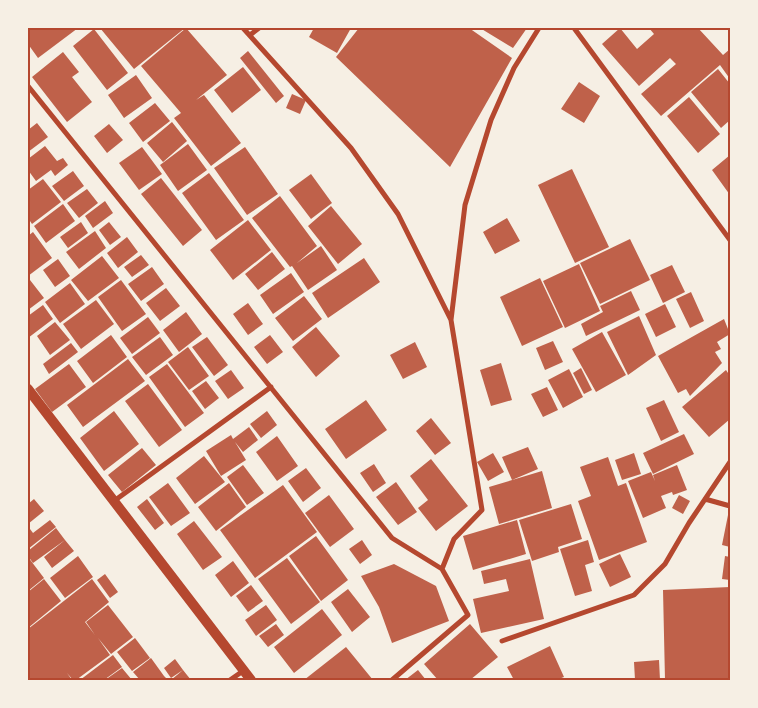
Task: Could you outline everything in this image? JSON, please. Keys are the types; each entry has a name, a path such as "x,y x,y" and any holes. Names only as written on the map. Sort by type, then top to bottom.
{"main road":[{"path":"28,389 251,680"}],"street":[{"path":"243,28 351,148 398,214 451,320"},
{"path":"250,35 259,28"},
{"path":"442,569 454,539 482,510 451,320 465,204 491,120 514,68 540,28"},
{"path":"574,28 730,240"},
{"path":"28,86 392,538 442,569 468,615 392,680"},
{"path":"114,501 271,387"},
{"path":"502,641 634,595 666,564 705,499 730,462"},
{"path":"705,499 730,506"},
{"path":"230,680 243,671"}],"building":[{"path":"28,28 78,28 38,58 28,44"},
{"path":"100,28 185,28 134,69"},
{"path":"186,28 227,75 196,100 204,95 241,143 211,166 174,118 181,113 141,66"},
{"path":"314,28 351,28 337,53 309,37"},
{"path":"359,28 469,28 512,58 450,167 336,57"},
{"path":"480,28 527,28 513,48"},
{"path":"620,28 637,49 654,34 649,28 698,28 723,55 730,49 730,79 720,65 661,116 641,94 676,64 670,58 639,86 602,44"},
{"path":"94,29 128,73 107,90 73,46"},
{"path":"248,51 284,96 276,103 240,58"},
{"path":"63,52 79,72 72,77 92,102 67,122 32,77"},
{"path":"243,67 261,90 232,113 214,90"},
{"path":"718,69 730,84 730,120 721,128 691,92"},
{"path":"136,75 152,98 124,118 108,95"},
{"path":"579,82 600,96 584,123 561,109"},
{"path":"292,94 306,100 300,114 286,108"},
{"path":"689,97 720,134 698,153 667,116"},
{"path":"155,103 170,121 143,142 129,123"},
{"path":"172,122 187,141 163,162 147,143"},
{"path":"37,123 48,137 28,152 28,130"},
{"path":"109,124 123,140 107,153 94,136"},
{"path":"188,144 207,170 178,191 160,165"},
{"path":"45,146 57,161 63,158 68,165 55,176 51,170 36,181 28,170 28,159"},
{"path":"142,147 162,174 139,190 119,163"},
{"path":"245,147 278,194 247,215 214,168"},
{"path":"730,155 730,195 712,170"},
{"path":"572,169 609,247 575,263 538,185"},
{"path":"73,171 84,186 64,201 52,186"},
{"path":"209,173 244,220 216,240 182,193"},
{"path":"311,174 332,203 311,219 289,190"},
{"path":"161,178 202,230 183,246 141,194"},
{"path":"43,179 61,202 32,224 28,218 28,190"},
{"path":"87,189 98,203 79,218 67,203"},
{"path":"280,196 317,246 297,263 321,246 337,270 308,290 292,266 290,267 252,218"},
{"path":"105,201 113,213 93,228 85,216"},
{"path":"63,204 75,221 46,243 34,226"},
{"path":"331,206 362,244 338,264 308,226"},
{"path":"507,218 520,241 495,254 483,232"},
{"path":"248,220 271,250 233,280 210,250"},
{"path":"81,222 88,233 68,248 60,237"},
{"path":"109,222 121,237 110,245 99,230"},
{"path":"95,231 106,248 79,269 66,252"},
{"path":"33,232 52,258 28,276 28,236"},
{"path":"127,237 138,252 118,268 107,253"},
{"path":"630,239 650,280 600,304 580,263"},
{"path":"272,252 285,269 258,290 245,274"},
{"path":"141,255 149,265 132,277 124,267"},
{"path":"102,256 119,278 88,301 71,280"},
{"path":"364,258 380,282 328,318 312,293"},
{"path":"58,259 70,276 55,287 43,270"},
{"path":"579,264 600,311 565,328 543,281"},
{"path":"672,265 685,292 663,303 650,275"},
{"path":"152,267 164,284 141,301 128,284"},
{"path":"291,273 304,292 273,314 260,295"},
{"path":"540,278 563,327 522,346 500,297"},
{"path":"30,280 44,298 28,310 28,282"},
{"path":"121,280 146,314 122,331 98,297"},
{"path":"70,283 85,304 60,323 45,302"},
{"path":"166,288 180,306 160,321 146,303"},
{"path":"631,291 640,310 586,336 581,324 603,312 600,306"},
{"path":"691,292 704,321 690,328 676,299"},
{"path":"304,296 322,319 293,341 275,318"},
{"path":"96,300 114,324 81,349 63,324"},
{"path":"248,303 263,324 248,335 233,314"},
{"path":"665,304 676,327 656,337 645,314"},
{"path":"43,305 53,319 28,338 28,316"},
{"path":"186,312 202,334 179,352 163,330"},
{"path":"639,316 656,355 628,375 607,332"},
{"path":"148,317 160,333 132,354 120,338"},
{"path":"724,319 730,334 717,342 721,349 715,352 722,363 690,396 686,389 678,393 658,356"},
{"path":"55,322 70,340 50,355 37,336"},
{"path":"316,327 340,356 316,377 292,347"},
{"path":"602,332 626,375 596,392 572,349"},
{"path":"111,335 127,357 93,383 77,361"},
{"path":"270,335 283,352 267,364 254,347"},
{"path":"160,337 173,355 146,375 132,357"},
{"path":"207,337 228,365 214,376 192,347"},
{"path":"553,341 563,362 545,370 536,348"},
{"path":"415,342 427,367 403,379 390,355"},
{"path":"71,343 78,352 49,374 43,364"},
{"path":"188,347 209,376 189,390 168,362"},
{"path":"128,359 145,381 83,427 67,405"},
{"path":"501,363 512,400 491,406 480,370"},
{"path":"69,364 86,387 52,412 35,389"},
{"path":"167,364 204,413 185,427 149,377"},
{"path":"581,368 592,390 584,394 573,373"},
{"path":"569,369 583,397 563,408 548,380"},
{"path":"231,370 244,388 228,399 215,381"},
{"path":"726,370 730,376 730,419 709,437 682,407"},
{"path":"206,381 219,398 205,409 192,391"},
{"path":"148,384 182,430 159,447 125,401"},
{"path":"547,387 558,410 543,417 531,394"},
{"path":"366,400 387,430 346,459 325,429"},
{"path":"664,400 679,432 661,441 646,408"},
{"path":"114,411 139,444 104,471 80,438"},
{"path":"267,411 277,425 261,438 250,424"},
{"path":"431,418 451,443 435,455 416,431"},
{"path":"249,427 258,440 243,452 235,442 246,460 221,476 206,451 231,435 233,439"},
{"path":"684,434 694,454 653,474 643,453"},
{"path":"277,436 298,466 277,481 256,452"},
{"path":"528,447 538,469 512,480 502,457"},
{"path":"142,448 156,465 122,492 108,475"},
{"path":"493,453 504,472 488,481 477,462"},
{"path":"634,453 641,474 622,480 615,460"},
{"path":"204,456 225,482 195,504 176,478"},
{"path":"608,457 618,486 626,483 647,542 599,560 578,501 591,496 580,467"},
{"path":"431,459 468,506 436,531 418,508 428,500 410,476"},
{"path":"374,464 386,483 373,492 360,473"},
{"path":"243,465 264,493 247,505 227,477"},
{"path":"677,465 687,490 673,495 672,492 661,496 666,508 643,518 628,481 651,472 655,481 653,475"},
{"path":"306,468 321,488 303,502 288,481"},
{"path":"542,471 552,508 499,524 489,487"},
{"path":"396,482 417,512 398,525 376,497"},
{"path":"168,483 190,513 171,526 149,497"},
{"path":"229,483 246,507 216,531 198,507"},
{"path":"283,485 317,532 255,578 220,530"},
{"path":"329,495 354,529 330,547 305,513"},
{"path":"679,495 690,501 683,514 672,508"},
{"path":"34,499 44,511 28,524 28,504"},
{"path":"147,499 164,523 155,530 137,507"},
{"path":"571,504 582,539 558,547 559,552 532,561 519,520"},
{"path":"728,515 730,515 730,547 722,545"},
{"path":"50,520 56,527 28,549 28,531 30,529 33,533"},
{"path":"517,520 526,554 473,570 463,536"},
{"path":"194,521 222,557 203,570 177,534"},
{"path":"56,528 65,540 33,563 28,556 28,551"},
{"path":"316,536 348,580 321,601 289,556"},
{"path":"65,540 74,551 52,568 44,557"},
{"path":"362,540 372,555 360,564 349,549"},
{"path":"588,540 594,562 585,565 592,591 575,596 560,549"},
{"path":"620,554 631,577 610,587 599,564"},
{"path":"78,556 93,577 65,598 50,578"},
{"path":"725,556 730,557 730,580 722,579"},
{"path":"28,557 44,578 28,591"},
{"path":"287,558 320,602 291,624 258,579"},
{"path":"530,559 544,619 481,633 473,599 509,591 506,579 484,584 481,571"},
{"path":"233,561 249,583 231,597 215,575"},
{"path":"394,564 436,586 449,621 392,643 379,607 361,576"},
{"path":"105,574 118,592 110,598 97,580"},
{"path":"44,579 61,601 28,628 28,592"},
{"path":"92,579 109,602 85,622 95,635 86,622 108,605 133,637 111,654 98,638 110,655 76,680 73,680 67,673 72,680 28,680 28,629"},
{"path":"251,585 263,601 248,612 236,596"},
{"path":"730,587 730,680 665,680 663,590"},
{"path":"348,589 370,617 352,632 331,602"},
{"path":"266,605 277,620 256,636 245,620"},
{"path":"322,609 342,635 294,673 274,647"},
{"path":"276,624 284,635 268,647 259,636"},
{"path":"470,624 498,657 470,680 438,680 424,664"},
{"path":"135,638 150,658 132,671 117,652"},
{"path":"550,646 564,677 556,680 514,680 507,667"},
{"path":"346,647 373,680 304,680"},
{"path":"113,655 122,667 104,680 80,680"},
{"path":"151,658 168,680 140,680 133,672"},
{"path":"175,659 183,670 171,678 164,668"},
{"path":"659,660 660,680 635,680 634,662"},
{"path":"122,668 132,680 105,680"},
{"path":"183,670 191,680 171,680"},
{"path":"418,670 426,680 405,680"}]}
